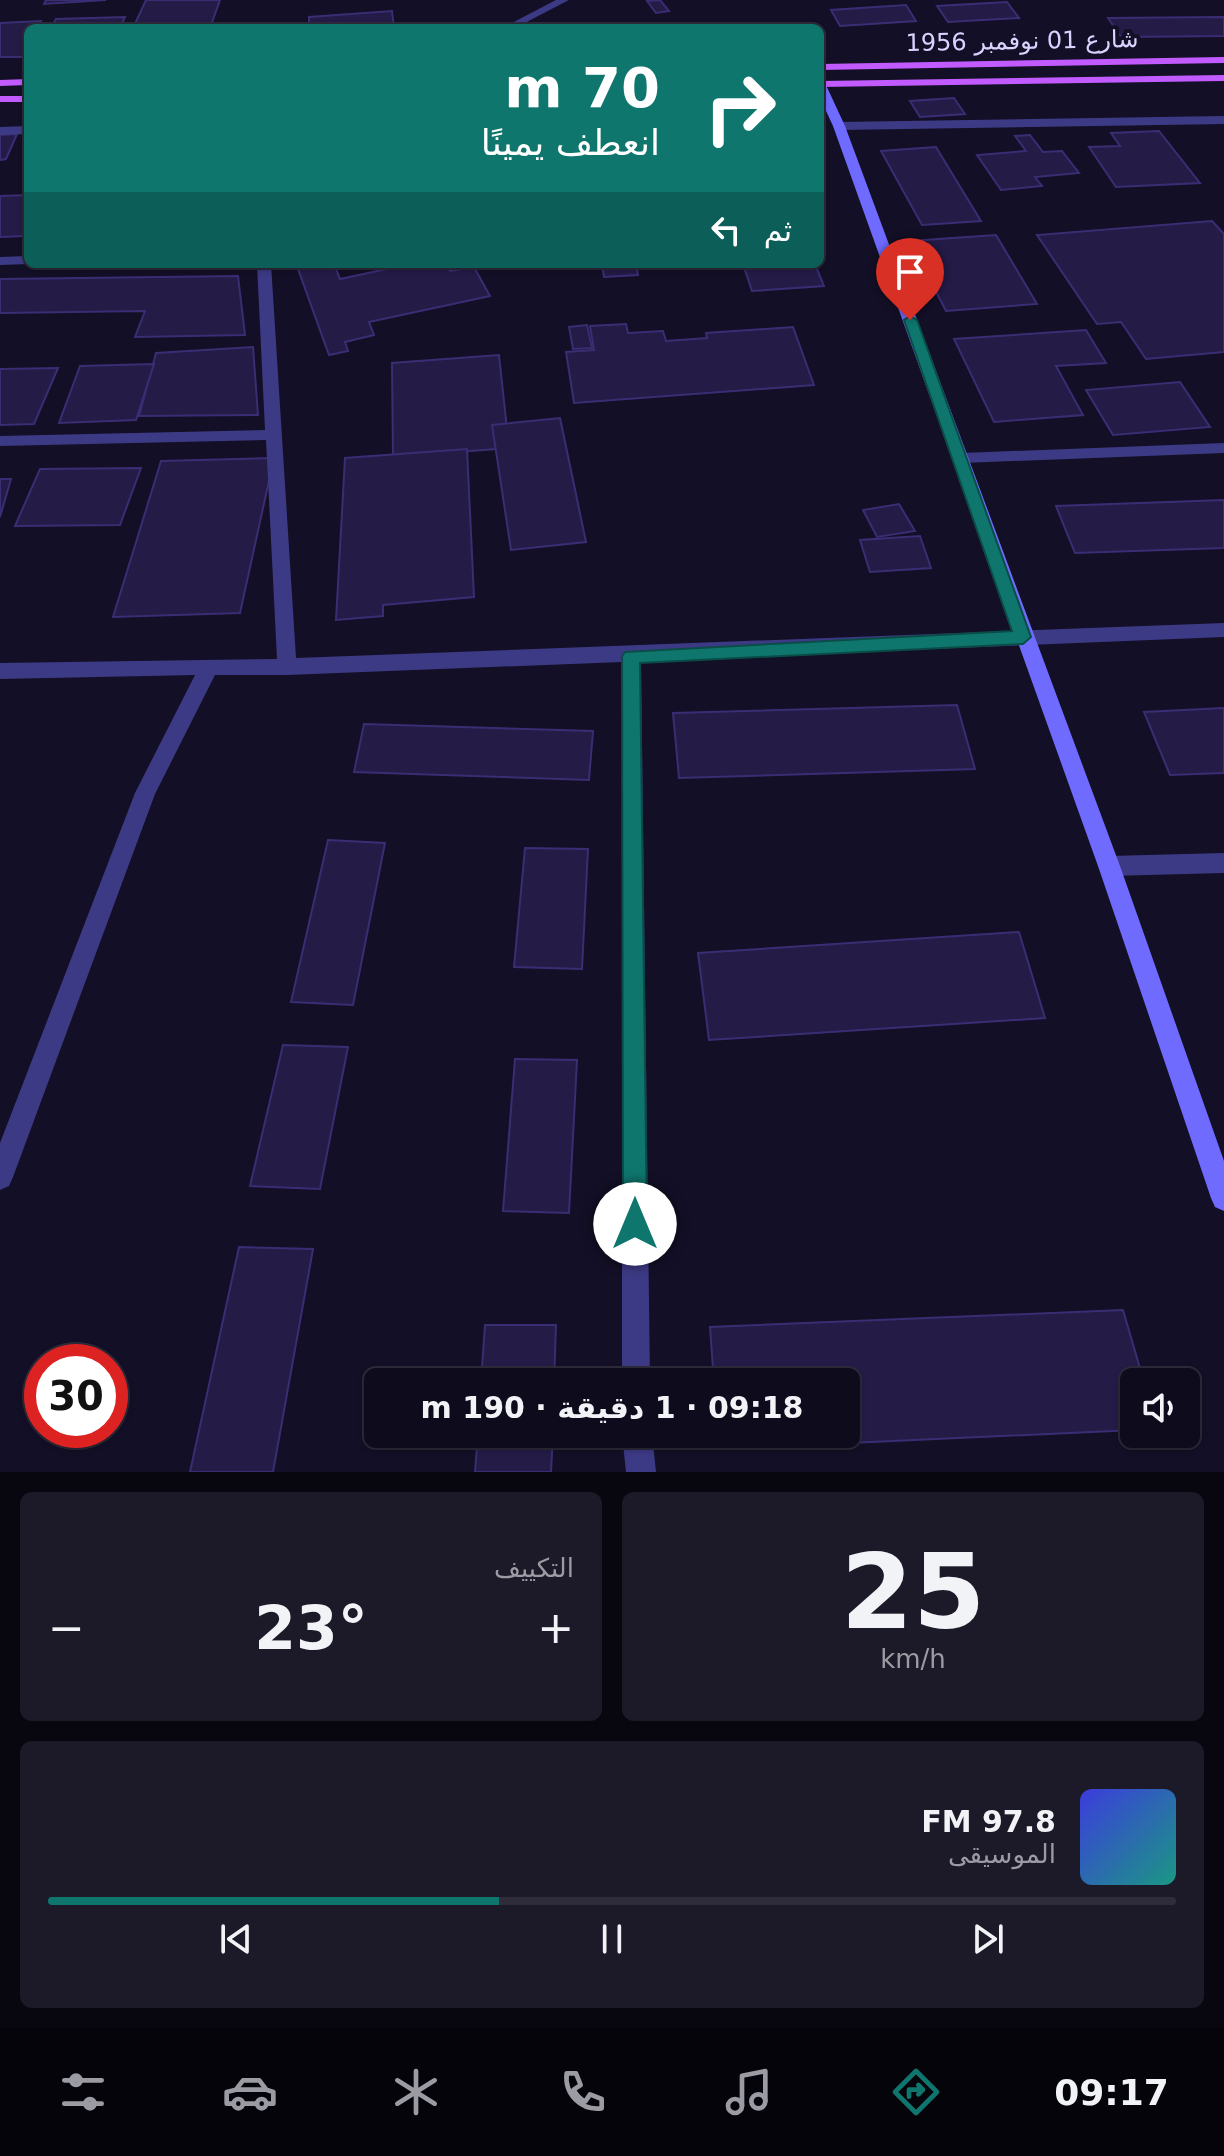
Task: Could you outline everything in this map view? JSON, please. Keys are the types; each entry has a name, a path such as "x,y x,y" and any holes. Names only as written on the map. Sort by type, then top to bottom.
{"main road":[{"name":"شارع 01 نوفمبر 1956","path":"824,67 1224,60"},
{"name":"شارع 01 نوفمبر 1956","path":"824,84 1224,78"},
{"path":"0,83 24,82"},
{"path":"824,93 962,458 1224,1198"},
{"path":"0,99 24,99"}],"street":[{"path":"515,24 564,0"},
{"path":"839,126 1224,120"},
{"path":"0,131 24,130"},
{"path":"0,261 24,260"},
{"path":"264,268 287,668"},
{"path":"0,441 276,435"},
{"path":"962,458 1224,448"},
{"path":"0,671 287,668 1224,630"},
{"path":"631,656 636,1368"},
{"path":"0,1177 145,793 208,669"},
{"path":"1109,866 1224,863"},
{"path":"638,1448 641,1472"}],"building":[{"path":"46,0 106,0 44,4"},
{"path":"146,0 220,0 211,24 135,24"},
{"path":"660,0 669,11 656,13 647,1"},
{"path":"1007,2 1019,18 948,22 937,6"},
{"path":"906,5 916,21 840,26 831,10"},
{"path":"392,11 394,24 309,24 309,17"},
{"path":"125,17 122,24 53,24 56,19"},
{"path":"1224,17 1224,36 1121,37 1108,18"},
{"path":"41,21 40,24 24,24 23,57 0,57 0,23"},
{"path":"954,98 965,114 920,117 910,101"},
{"path":"1159,131 1200,183 1116,187 1089,147 1120,146 1111,133"},
{"path":"17,134 6,159 0,160 0,135"},
{"path":"1030,135 1043,152 1062,151 1079,173 1035,177 1042,186 1001,190 977,155 1026,151 1015,136"},
{"path":"936,147 981,221 922,225 881,151"},
{"path":"24,195 23,236 0,237 0,196"},
{"path":"1212,221 1224,234 1224,352 1146,359 1121,322 1097,324 1037,235"},
{"path":"996,235 1037,304 946,311 910,241"},
{"path":"336,268 340,279 391,268 448,268 450,271 475,268 490,296 369,322 374,335 345,342 348,351 329,355 298,269"},
{"path":"603,268 637,268 638,275 604,277"},
{"path":"744,268 817,268 824,286 752,291"},
{"path":"238,276 245,335 135,337 145,311 0,313 0,279"},
{"path":"626,324 628,333 663,331 666,341 707,338 706,333 793,327 814,385 574,403 566,352 594,350 590,326"},
{"path":"587,325 592,348 573,349 569,327"},
{"path":"1086,330 1106,363 1056,366 1083,415 994,422 954,339"},
{"path":"253,347 258,415 139,416 156,353"},
{"path":"499,355 509,448 393,457 392,363"},
{"path":"154,364 136,420 59,423 80,366"},
{"path":"58,368 34,424 0,425 0,369"},
{"path":"1180,382 1210,427 1113,435 1086,390"},
{"path":"560,418 586,542 511,550 492,425"},
{"path":"467,449 474,597 383,605 383,616 336,620 345,458"},
{"path":"274,458 240,613 113,617 161,461"},
{"path":"141,468 120,525 15,526 40,469"},
{"path":"0,479 11,479 0,517"},
{"path":"1224,500 1224,548 1075,553 1056,506"},
{"path":"899,504 915,531 877,537 863,510"},
{"path":"920,536 931,568 870,572 860,540"},
{"path":"957,705 975,769 679,778 673,713"},
{"path":"1224,708 1224,773 1170,775 1144,712"},
{"path":"364,724 593,731 589,780 354,772"},
{"path":"328,840 385,843 353,1005 291,1002"},
{"path":"525,848 588,849 582,969 514,967"},
{"path":"1019,932 1045,1018 709,1040 698,953"},
{"path":"283,1045 348,1047 320,1189 250,1186"},
{"path":"515,1059 577,1060 569,1213 503,1211"},
{"path":"239,1247 313,1249 273,1472 190,1472"},
{"path":"1123,1310 1140,1368 1120,1368 1120,1431 860,1443 860,1368 713,1368 710,1327"},
{"path":"485,1325 556,1325 554,1368 482,1368"},
{"path":"477,1448 552,1448 551,1472 475,1472"}],"route":[{"path":"635,1224 631,656 1023,637 962,458 910,320"}]}
